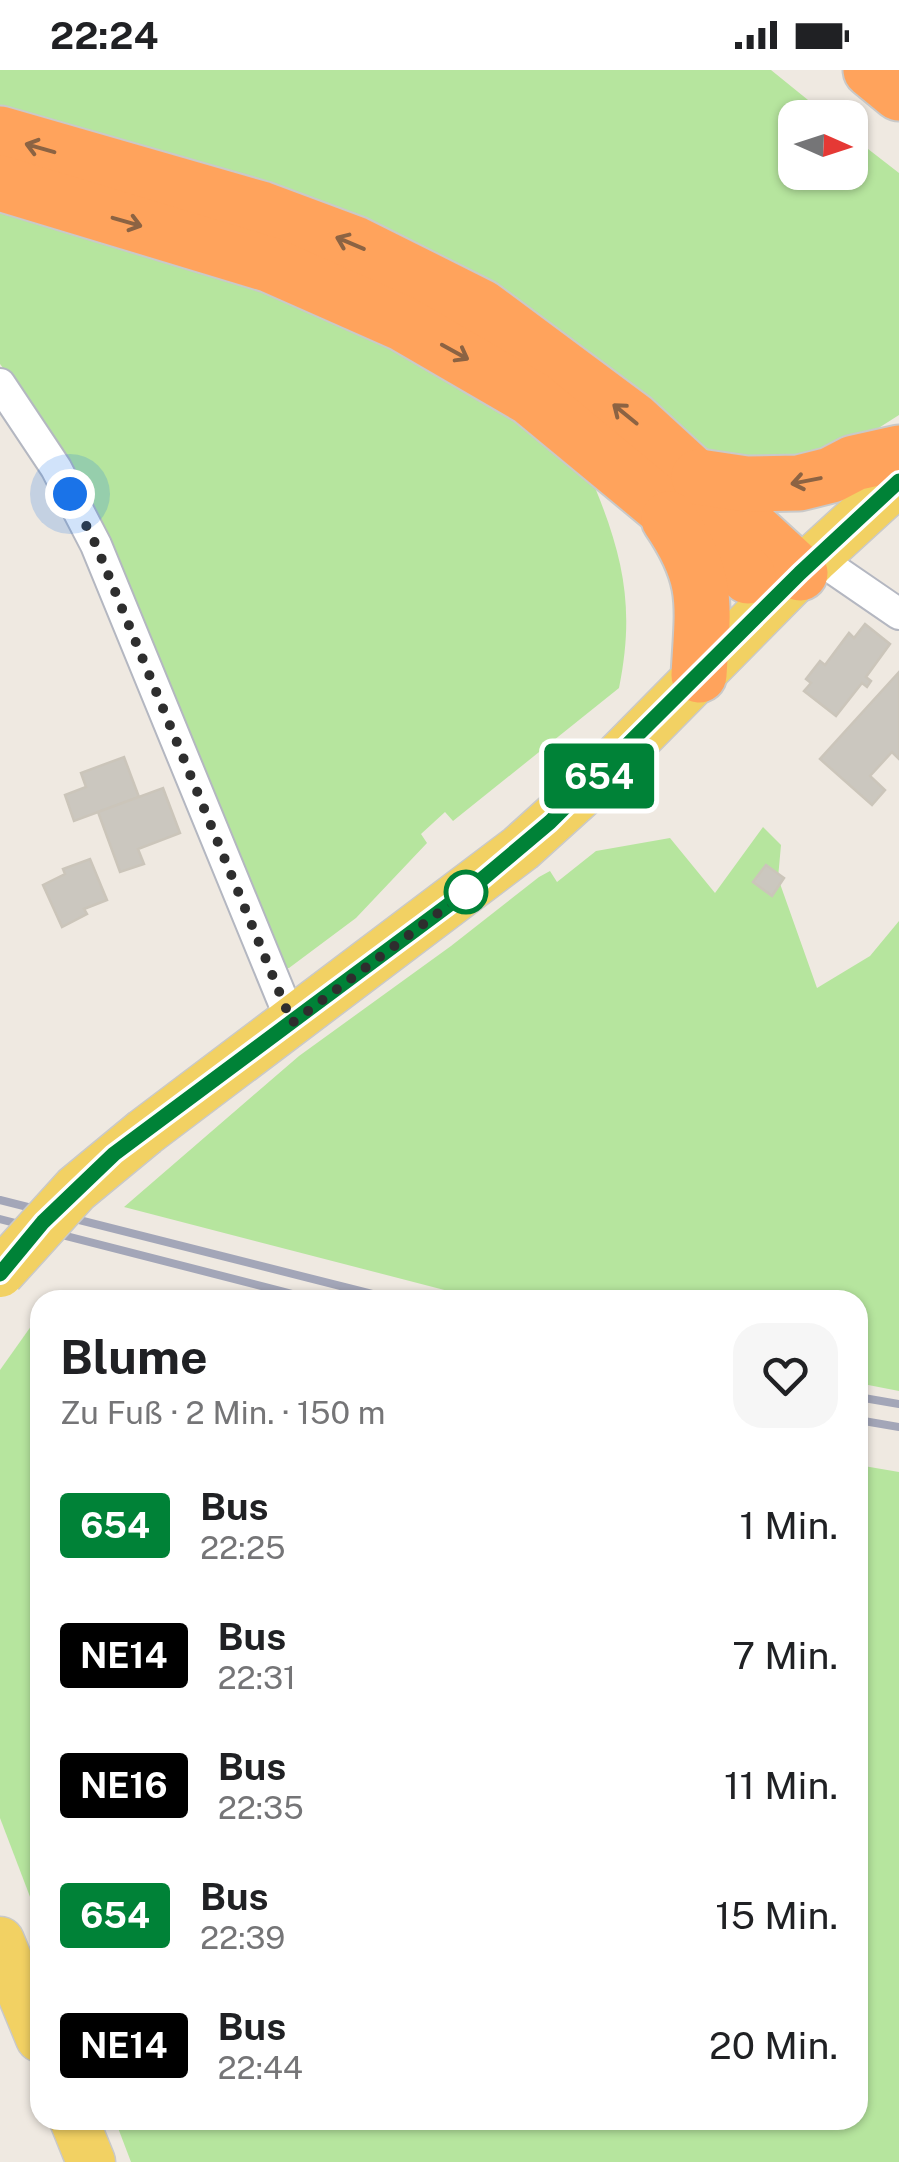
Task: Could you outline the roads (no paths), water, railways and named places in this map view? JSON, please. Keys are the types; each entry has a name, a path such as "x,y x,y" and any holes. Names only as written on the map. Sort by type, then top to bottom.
{"highway":[{"path":"871,70 899,93"},
{"path":"0,134 261,209 354,244 481,307 633,420 679,490 688,548 701,580 699,676"},
{"path":"0,183 271,265 371,308 531,398 679,490 796,577"},
{"path":"679,490 799,483 899,452"}],"main road":[{"path":"0,1274 76,1189 145,1132 522,848 796,577 899,481"},
{"path":"0,1941 30,2014"},
{"path":"78,2130 91,2162"}],"street":[{"path":"0,384 56,468 96,545 292,1023"},
{"path":"796,577 899,614"}],"railway":[{"path":"0,1200 356,1290"},
{"path":"0,1219 277,1290"},
{"path":"868,1399 899,1404"},
{"path":"868,1422 899,1427"}]}
